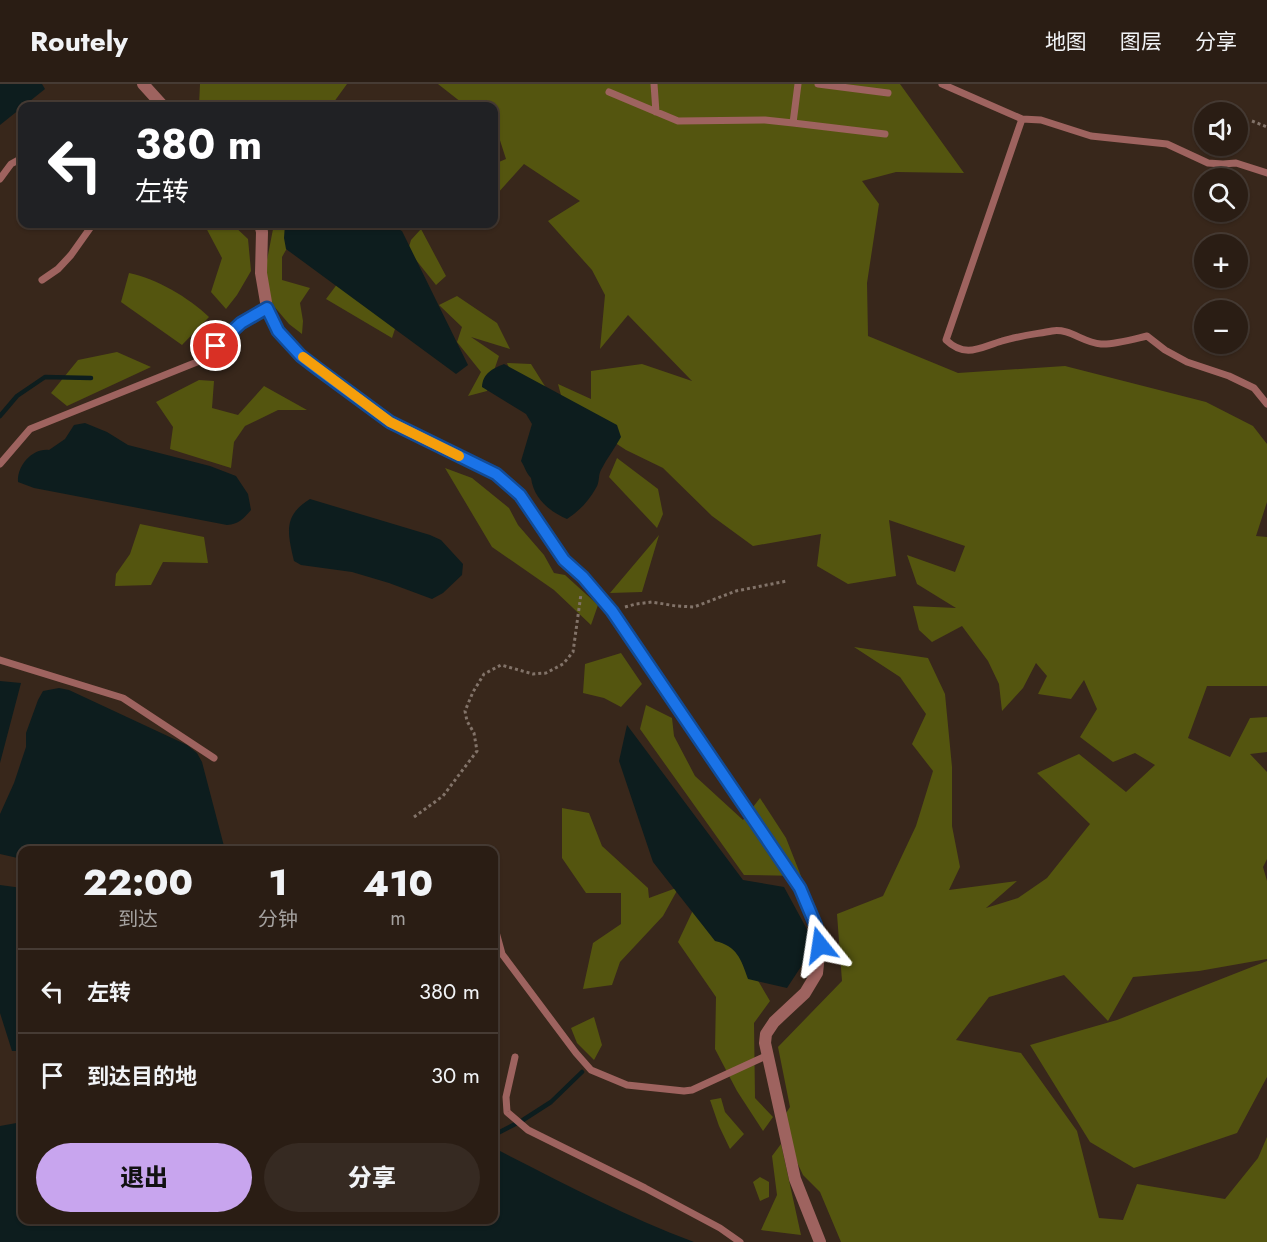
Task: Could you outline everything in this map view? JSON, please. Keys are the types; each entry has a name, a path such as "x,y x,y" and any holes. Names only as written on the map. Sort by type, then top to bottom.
{"street":[{"path":"143,84 159,102"},
{"path":"261,228 261,273 267,308 278,331 301,356 390,422 496,474 520,495 564,560 583,577 612,611 800,888 816,926 820,945 817,973 805,993 774,1022 766,1034 765,1043 795,1179 819,1242"}],"lane":[{"path":"654,84 656,112"},
{"path":"793,123 798,84"},
{"path":"818,84 888,93"},
{"path":"942,84 1022,119 1041,120 1090,136 1167,144 1208,163 1236,163 1267,173"},
{"path":"609,92 678,121 765,120 885,134"},
{"path":"1022,119 946,340 954,347 966,350 982,349 1002,341 1057,330 1102,345 1147,336 1165,350 1187,362 1229,376 1254,388 1267,404"},
{"path":"0,179 11,164 18,160"},
{"path":"42,280 58,269 71,255 90,228"},
{"path":"0,464 30,429 202,360 241,323 267,308"},
{"path":"0,660 123,698 214,758"},
{"path":"498,939 502,954 591,1070 627,1085 684,1091 692,1090 768,1055"},
{"path":"515,1057 506,1097 507,1112 528,1130 645,1188 720,1228 740,1242"}],"path":[{"path":"1252,121 1267,128"},
{"path":"414,817 442,796 475,756 477,751 474,733 467,721 465,711 484,674 501,665 533,674 546,674 563,664 573,652 583,577"},
{"path":"612,611 652,602 694,607 736,591 787,581"}],"shaded area":[{"path":"0,84 42,84 45,89 29,102 18,102 18,111 0,125"},
{"path":"200,84 347,84 334,102 199,102"},
{"path":"438,84 900,84 964,173 896,172 862,181 879,204 867,283 868,336 958,373 1065,366 1206,402 1253,426 1267,444 1267,502 1256,536 1267,537 1267,686 1207,686 1188,738 1230,757 1250,718 1267,717 1267,752 1250,754 1267,772 1267,859 1263,867 1267,881 1267,959 1199,971 1133,977 1108,1021 1064,975 989,997 956,1040 1021,1053 1077,1131 1099,1218 1123,1220 1137,1184 1225,1199 1258,1158 1267,1137 1267,1242 841,1242 820,1192 803,1175 779,1124 790,1107 778,1047 842,981 837,914 883,896 916,826 933,771 912,744 926,714 900,677 854,647 928,658 945,694 952,767 952,826 960,867 949,890 1017,881 986,908 1018,898 1047,878 1090,824 1037,773 1079,754 1126,792 1155,765 1135,753 1113,762 1080,737 1097,709 1084,680 1071,699 1038,694 1047,676 1036,663 1023,688 1002,711 999,684 988,661 962,626 932,642 919,630 913,606 956,608 917,584 907,555 955,572 965,546 889,520 896,576 848,584 817,566 821,534 753,546 712,516 663,468 626,450 565,410 558,384 591,399 591,371 642,364 692,381 628,315 600,349 605,295 592,270 548,221 580,201 524,164 498,193 498,162 506,159 498,134 498,102 461,102"},
{"path":"206,228 236,228 248,239 251,271 226,309 211,292 222,258"},
{"path":"273,228 298,228 282,257 282,280 310,288 300,303 303,321 302,334 289,324 261,291"},
{"path":"285,228 396,228 402,231 468,365 456,374 286,249"},
{"path":"421,229 446,276 436,285 408,250 411,240"},
{"path":"129,273 172,290 209,317 182,345 121,302"},
{"path":"338,283 396,326 392,338 326,299"},
{"path":"457,296 497,323 510,349 471,337 499,356 487,391 468,396 481,372 457,342 462,327 439,305"},
{"path":"117,352 151,367 67,406 51,393 78,360"},
{"path":"507,363 531,364 548,391 522,401"},
{"path":"504,364 617,425 621,437 601,470 597,486 583,506 567,519 548,508 539,498 521,461 532,424 526,414 482,387 484,378 489,372"},
{"path":"199,380 214,381 212,408 238,415 264,386 307,410 278,410 245,426 234,442 231,468 170,449 173,427 156,402"},
{"path":"85,423 107,432 128,445 210,466 236,476 248,494 251,510 235,524 227,525 34,488 18,482 20,470 31,455 49,450 65,439 74,425"},
{"path":"617,458 658,489 663,514 657,528 609,477"},
{"path":"445,468 472,478 509,508 518,525 544,555 554,573 565,575 598,605 591,625 554,590 492,547"},
{"path":"310,499 441,540 463,564 462,575 443,593 432,599 352,572 301,565 294,561 289,526 295,512"},
{"path":"140,524 204,537 208,563 163,562 151,585 115,586 116,574 130,554"},
{"path":"659,535 642,592 610,593"},
{"path":"621,653 642,684 621,707 604,698 583,693 585,664"},
{"path":"0,681 21,683 0,763"},
{"path":"59,688 69,690 187,745 197,753 202,762 224,846 18,846 18,858 0,854 0,814 14,783 26,747 26,733 43,691"},
{"path":"646,705 672,718 674,736 695,776 743,820 760,798 786,838 801,876 744,875 640,729"},
{"path":"627,725 743,880 784,887 809,933 806,959 787,988 748,979 737,954 728,946 715,941 653,862 619,761"},
{"path":"562,808 589,813 602,846 648,888 649,898 679,887 663,916 620,962 612,985 583,989 593,943 621,924 621,893 586,893 562,858"},
{"path":"0,885 18,887 18,1051 12,1051 0,1013"},
{"path":"695,906 731,935 770,1001 754,1023 755,1098 773,1117 763,1131 737,1091 715,1049 716,997 678,942"},
{"path":"1267,961 1267,1077 1237,1133 1134,1168 1090,1142 1030,1045 1117,1020"},
{"path":"594,1017 602,1045 594,1060 577,1043 571,1028"},
{"path":"721,1098 725,1112 744,1134 730,1149 710,1100"},
{"path":"18,1123 18,1224 498,1224 498,1150 618,1210 694,1242 0,1242 0,1126"},
{"path":"781,1144 801,1235 761,1230 777,1195 772,1156"},
{"path":"760,1177 769,1182 769,1197 760,1201 753,1182"}],"waterway":[{"path":"0,416 17,396 45,377 91,378"},
{"path":"498,1133 551,1102 582,1072"}],"slow traffic":[{"path":"303,357 390,422 459,456"}],"route":[{"path":"216,346 241,323 267,308 278,331 301,356 318,369 390,422 496,474 520,495 564,560 583,577 612,611 800,888 816,926 820,945"}]}
